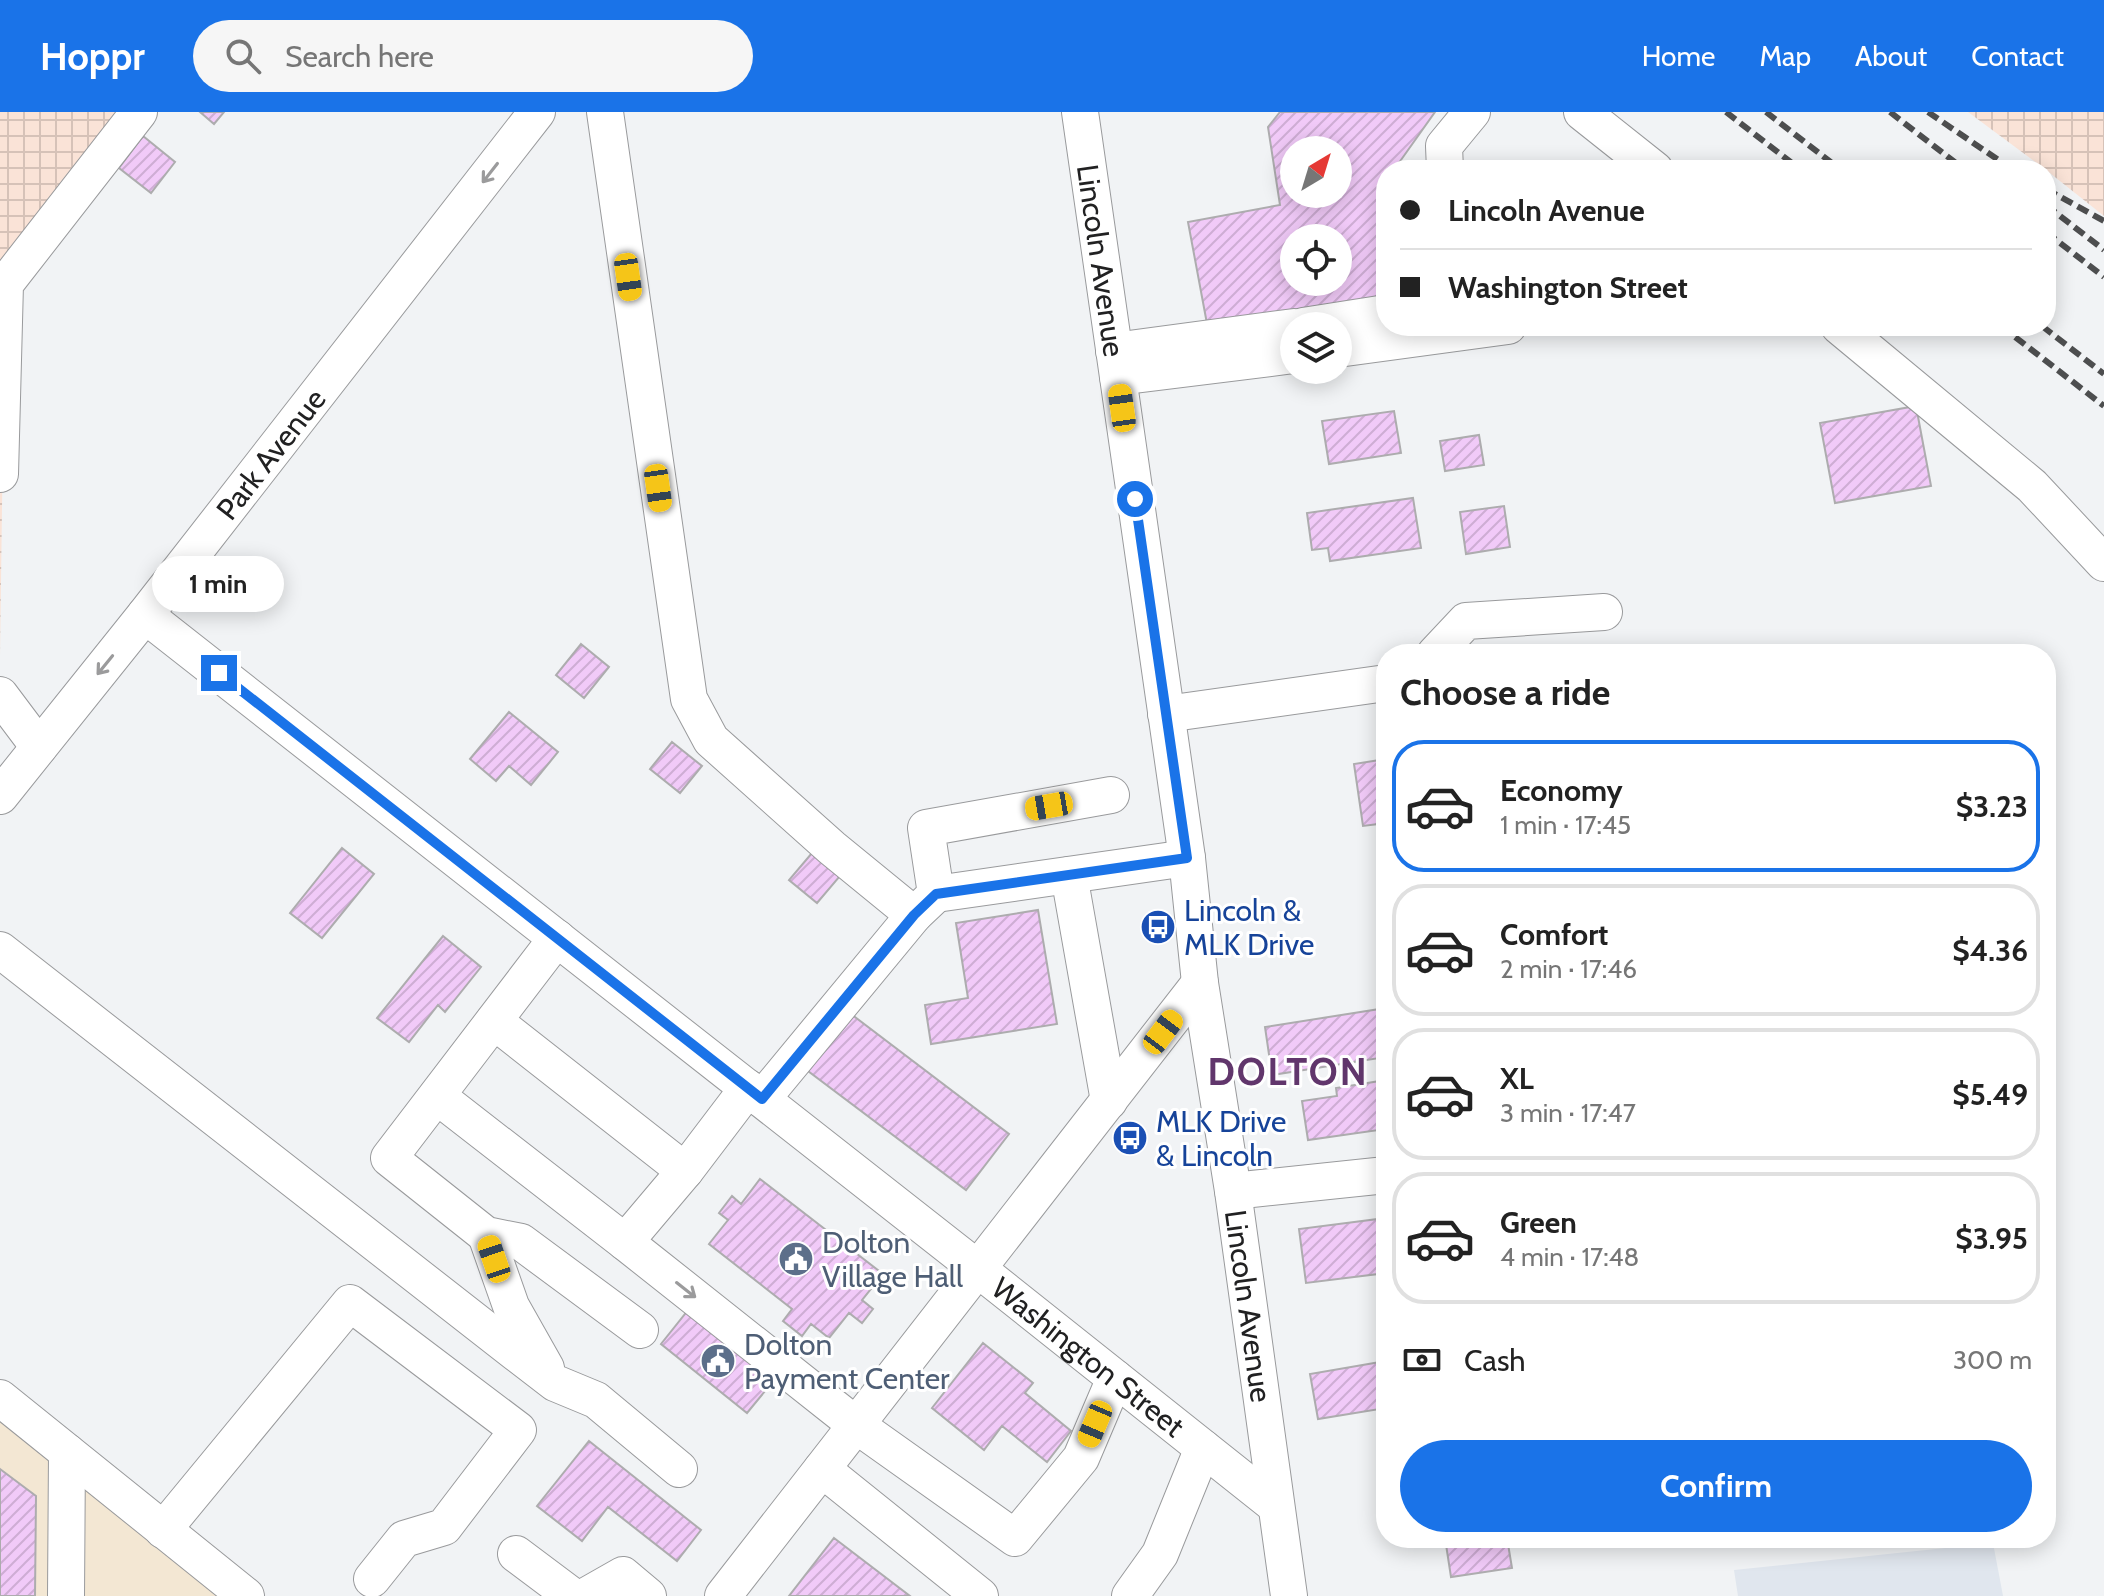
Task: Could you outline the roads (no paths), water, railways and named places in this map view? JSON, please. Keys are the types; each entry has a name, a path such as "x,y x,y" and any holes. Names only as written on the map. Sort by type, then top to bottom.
{"street":[{"path":"0,474 5,284 139,112"},
{"name":"Park Avenue","path":"0,796 537,112"},
{"path":"605,112 689,699 711,740 832,848 925,905"},
{"name":"Lincoln Avenue","path":"1080,112 1187,858 1200,983 1233,1191 1289,1596"},
{"path":"1444,158 1472,112"},
{"path":"1582,112 1642,160"},
{"path":"1352,318 1376,315"},
{"path":"1116,364 1280,330"},
{"path":"1352,347 1434,336"},
{"path":"1851,336 2032,486 2104,563"},
{"path":"1116,364 1280,356"},
{"path":"1444,644 1466,621 1604,612"},
{"name":"Washington Street","path":"145,615 1276,1506"},
{"path":"1166,714 1376,684"},
{"path":"0,695 39,747"},
{"path":"925,905 926,828 1111,795"},
{"path":"625,1242 925,905 1069,875 1187,858"},
{"path":"1069,875 1109,1101"},
{"path":"557,938 389,1158 486,1235 521,1242 640,1330"},
{"path":"0,950 555,1383 596,1400 679,1469"},
{"path":"723,1596 1200,983"},
{"path":"494,1021 685,1171"},
{"path":"437,1096 856,1425 1015,1538 1081,1458 1115,1378"},
{"path":"1233,1191 1376,1176"},
{"path":"486,1235 483,1295 516,1353"},
{"path":"486,1235 511,1306 555,1383"},
{"path":"163,1530 350,1303 518,1430 444,1527 404,1539 372,1579"},
{"path":"0,1398 246,1596"},
{"path":"1130,1596 1160,1554 1203,1448"},
{"path":"67,1452 71,1592"},
{"path":"822,1469 980,1596"},
{"path":"516,1554 572,1596"},
{"path":"586,1596 623,1575 648,1596"}],"railway":[{"path":"1726,112 1788,160"},
{"path":"1766,112 1828,160"},
{"path":"1890,112 1952,160"},
{"path":"1928,112 1998,160"},
{"path":"2056,195 2104,221"},
{"path":"2056,213 2104,250"},
{"path":"2056,240 2104,277"},
{"path":"2014,336 2104,406"},
{"path":"2055,336 2104,374"}],"place":[{"name":"Lincoln & MLK Drive","path":"1158,927"},
{"name":"MLK Drive & Lincoln","path":"1130,1138"},
{"name":"Dolton Village Hall","path":"796,1259"},
{"name":"Dolton Payment Center","path":"718,1361"}],"district":[{"name":"DOLTON","path":"1288,1071"}]}
